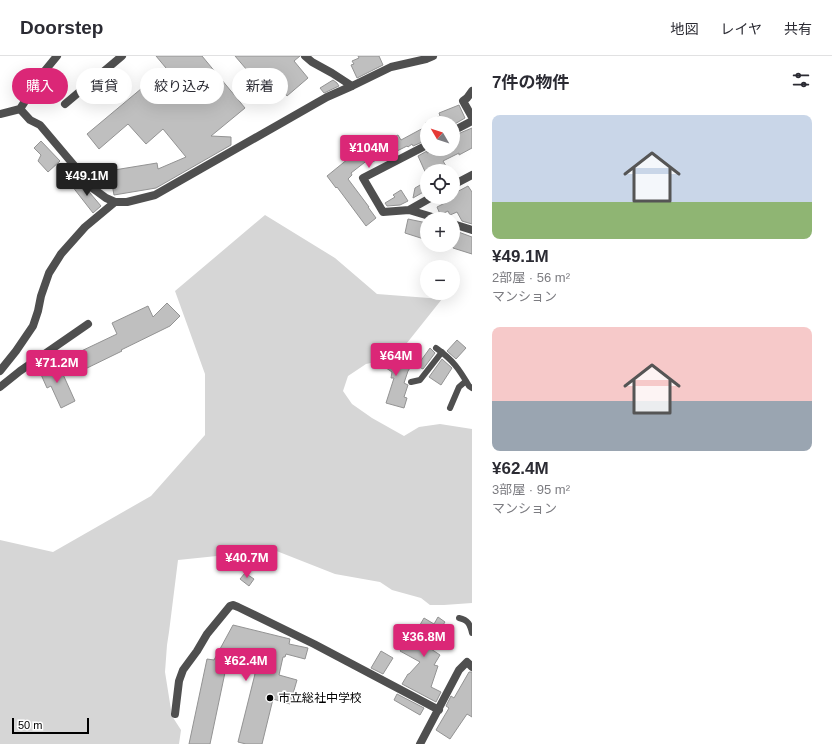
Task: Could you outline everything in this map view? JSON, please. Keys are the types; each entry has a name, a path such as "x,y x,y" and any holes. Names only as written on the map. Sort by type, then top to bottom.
{"street":[{"path":"0,114 20,109 43,73 57,56"},
{"path":"68,101 122,56"},
{"path":"305,56 312,62 352,86"},
{"path":"20,109 30,120 40,125 91,187 106,198 115,202 127,202 155,195 327,97 391,67 433,56"},
{"path":"472,91 463,101 472,117"},
{"path":"460,127 472,121"},
{"path":"420,149 363,178 383,212 409,210 420,213"},
{"path":"460,181 472,175"},
{"path":"0,371 33,326 48,273 61,254 85,227 115,202"},
{"path":"409,210 420,204"},
{"path":"460,226 472,230"},
{"path":"0,387 20,371 88,324"},
{"path":"174,714 179,681 183,670 207,634 232,605 238,606 307,641 439,710"},
{"path":"420,744 459,670 470,662"}],"lane":[{"path":"436,348 458,368 469,386 472,388"},
{"path":"411,382 420,380 442,352"},
{"path":"450,408 459,387 466,381"},
{"path":"459,618 469,623 472,633"}],"shaded area":[{"path":"265,215 335,258 377,294 420,297 420,300 441,300 395,358 366,364 348,376 343,391 352,404 372,418 404,436 419,427 440,424 472,429 472,603 430,605 421,598 392,590 380,582 335,574 274,550 178,560 165,672 172,716 181,730 179,744 0,744 0,540 53,552 151,496 205,435 205,374 175,291"}],"building":[{"path":"156,56 202,56 212,68 166,68"},
{"path":"235,56 300,56 294,61 308,78 288,95 288,68 245,68"},
{"path":"358,56 379,56 383,65 357,78 351,65 354,64 352,61 359,58"},
{"path":"333,80 339,86 324,93 320,88"},
{"path":"224,83 232,92 232,104 242,104 245,108 211,136 231,137 231,145 156,188 114,195 110,173 97,184 88,173 91,171 89,169 95,164 102,172 157,163 158,169 186,157 163,129 146,144 128,124 99,149 87,134 123,104 132,104 132,96 140,90 140,104 224,104"},
{"path":"459,105 465,118 460,121 460,116 440,116 439,113"},
{"path":"472,128 472,148 460,154 460,133"},
{"path":"420,130 420,143 413,146 412,144 408,147 407,146 370,163 369,159 351,173 352,175 348,179 376,218 366,226 327,176 359,150 378,141 380,144 398,135 401,140"},
{"path":"41,141 60,161 48,172 38,161 41,155 34,148"},
{"path":"418,156 453,156 443,161 445,164 422,164"},
{"path":"79,180 101,206 93,213 72,186"},
{"path":"420,185 420,194 413,198 415,188"},
{"path":"468,186 472,192 472,224 462,221 460,212 439,212 437,207 443,204 460,204 460,190"},
{"path":"401,190 408,201 400,205 387,206 385,203 395,197 393,195"},
{"path":"408,219 420,222 420,238 405,233"},
{"path":"460,233 472,237 472,254 460,250"},
{"path":"167,303 180,316 170,326 83,370 75,354 117,334 112,323 148,306 153,317"},
{"path":"457,340 466,348 456,359 447,351"},
{"path":"430,348 435,353 423,369 417,366"},
{"path":"379,349 398,361 403,354 414,362 408,371 404,383 408,385 404,397 407,398 404,408 386,403 394,378 391,378 392,372 373,359"},
{"path":"442,359 452,368 441,385 429,377"},
{"path":"57,361 75,401 61,408 51,386 47,388 39,370"},
{"path":"245,573 254,579 249,586 240,579"},
{"path":"438,617 445,622 441,628 443,629 431,649 440,655 434,665 438,666 431,687 441,692 436,702 402,684 408,674 420,662 400,651 410,636 409,635 415,628 417,630 424,618 434,624"},
{"path":"233,625 290,639 289,644 308,648 305,659 286,654 285,657 283,657 279,675 297,680 290,704 273,699 262,744 246,744 238,742 255,674 227,663 210,744 189,744 207,659 214,660"},
{"path":"381,651 393,658 383,674 371,668"},
{"path":"469,672 472,672 472,717 467,714 450,739 436,730 449,708 446,706 451,696 454,698"},
{"path":"397,694 424,708 420,715 394,700"}],"place":[{"name":"市立総社中学校","path":"270,698"}]}
